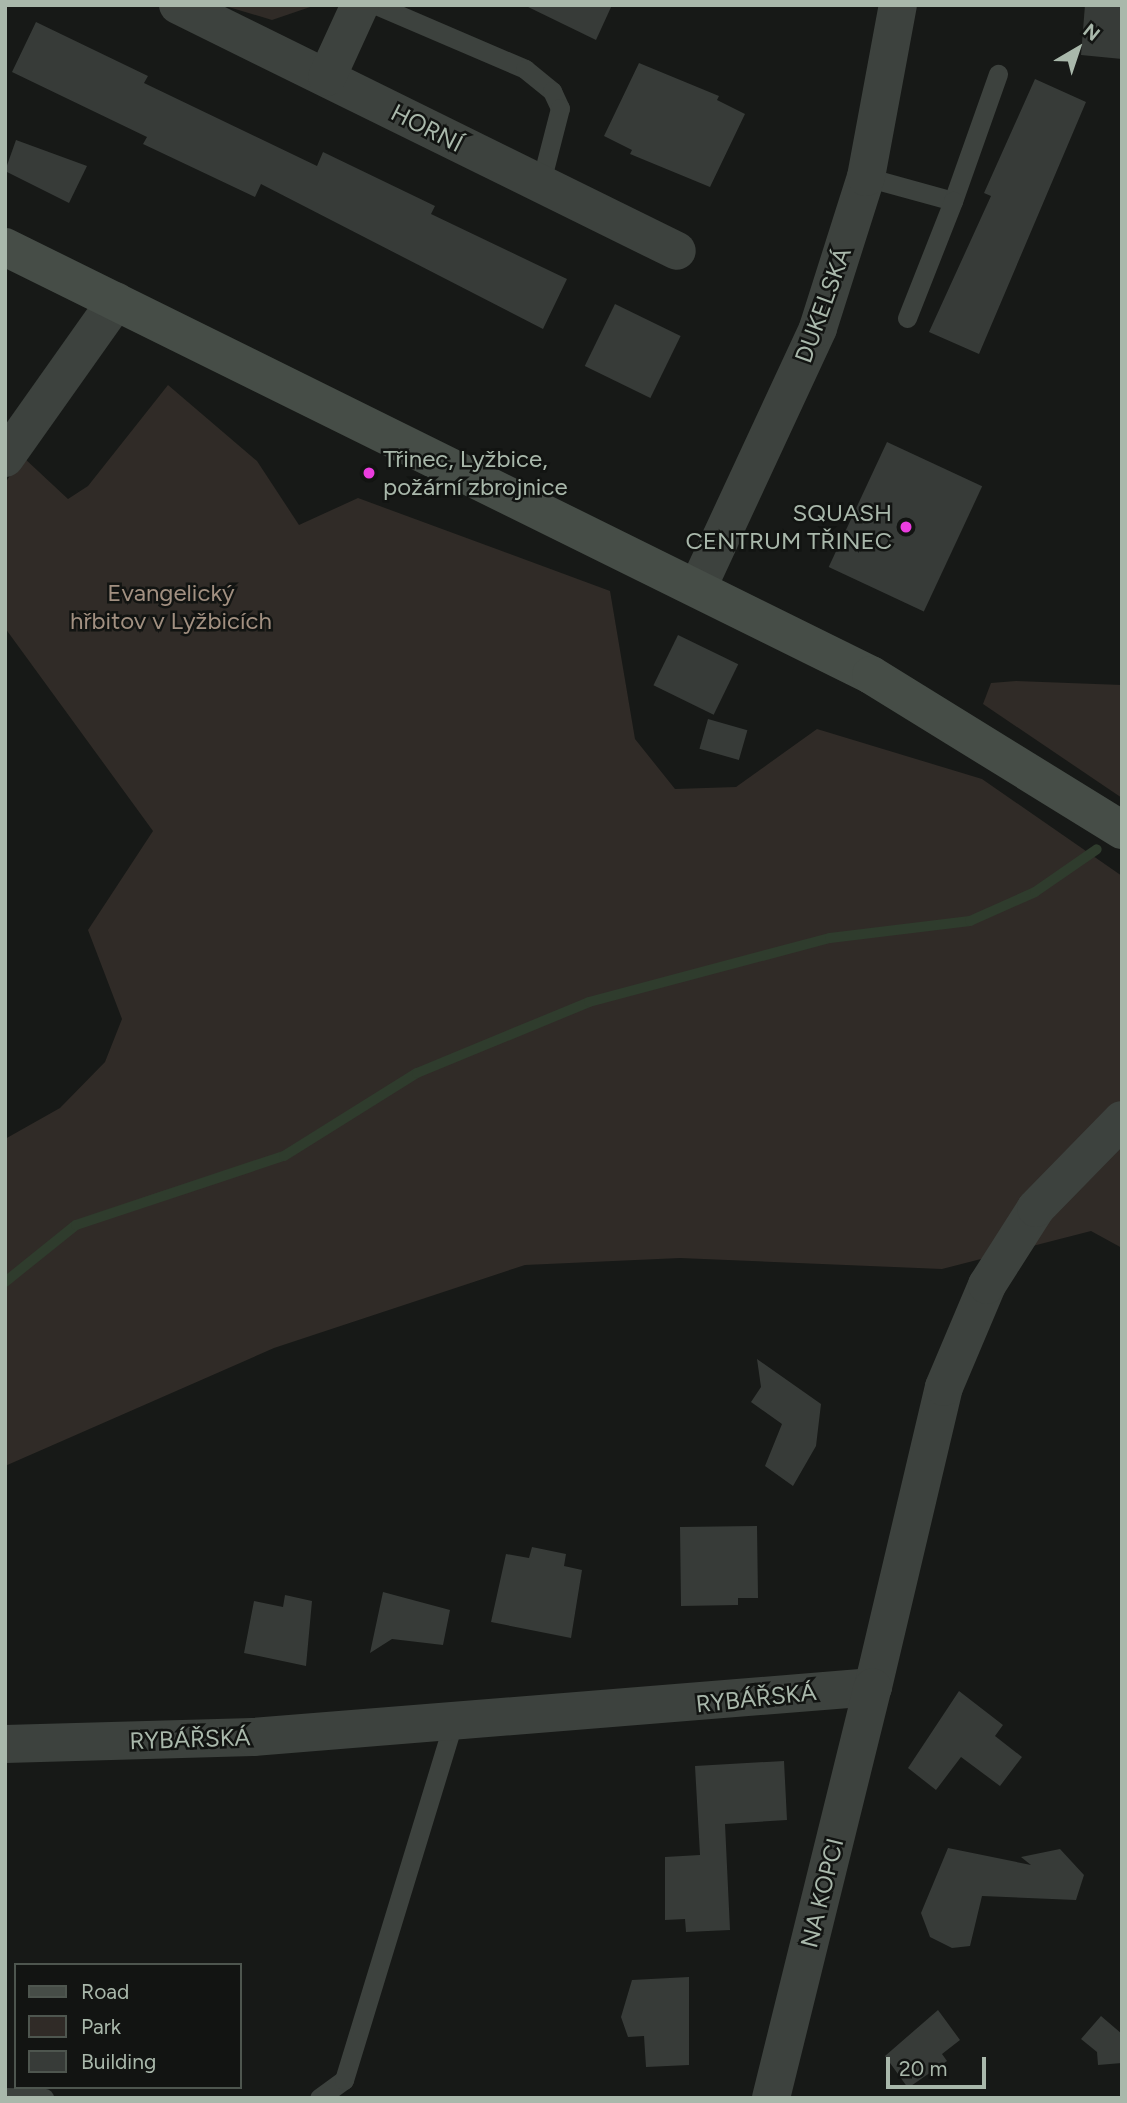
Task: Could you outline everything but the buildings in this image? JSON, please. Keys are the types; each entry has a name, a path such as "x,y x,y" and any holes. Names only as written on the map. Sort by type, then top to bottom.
{"main road":[{"path":"5,247 698,587 954,721 1122,830"}],"street":[{"name":"HORNÍ","path":"178,5 327,77 540,186 677,251"},
{"path":"327,77 360,5"},
{"name":"DUKELSKÁ","path":"698,587 818,328 866,177 898,5"},
{"path":"5,458 116,301"},
{"path":"873,1687 944,1387 987,1285 1036,1208 1122,1120"},
{"name":"RYBÁŘSKÁ","path":"5,1744 253,1737 453,1723 873,1687"},
{"name":"NA KOPCI","path":"771,2098 873,1687"}],"lane":[{"path":"376,5 525,69 552,91 560,108 540,186"},
{"path":"907,318 953,201 998,74"},
{"path":"866,177 953,201"},
{"path":"319,2098 344,2080 453,1723"},
{"path":"5,2097 44,2098"}],"green space":[{"path":"222,5 316,5 272,20"},
{"name":"Evangelický hřbitov v Lyžbicích","path":"168,385 257,461 299,525 358,498 610,591 635,739 675,789 736,787 817,729 982,779 1122,876 1122,1248 1091,1231 942,1269 680,1258 525,1265 274,1348 5,1466 5,1139 60,1108 105,1062 122,1019 88,930 153,831 5,628 5,483 23,457 68,499 88,486"},
{"path":"1016,681 1122,685 1122,798 983,704 991,683"}],"waterway":[{"path":"5,1282 76,1225 284,1156 417,1073 589,1002 830,938 970,921 1035,892 1097,849"}],"place":[{"name":"Třinec, Lyžbice, požární zbrojnice","path":"369,473"},
{"name":"SQUASH CENTRUM TŘINEC","path":"906,527"}]}
